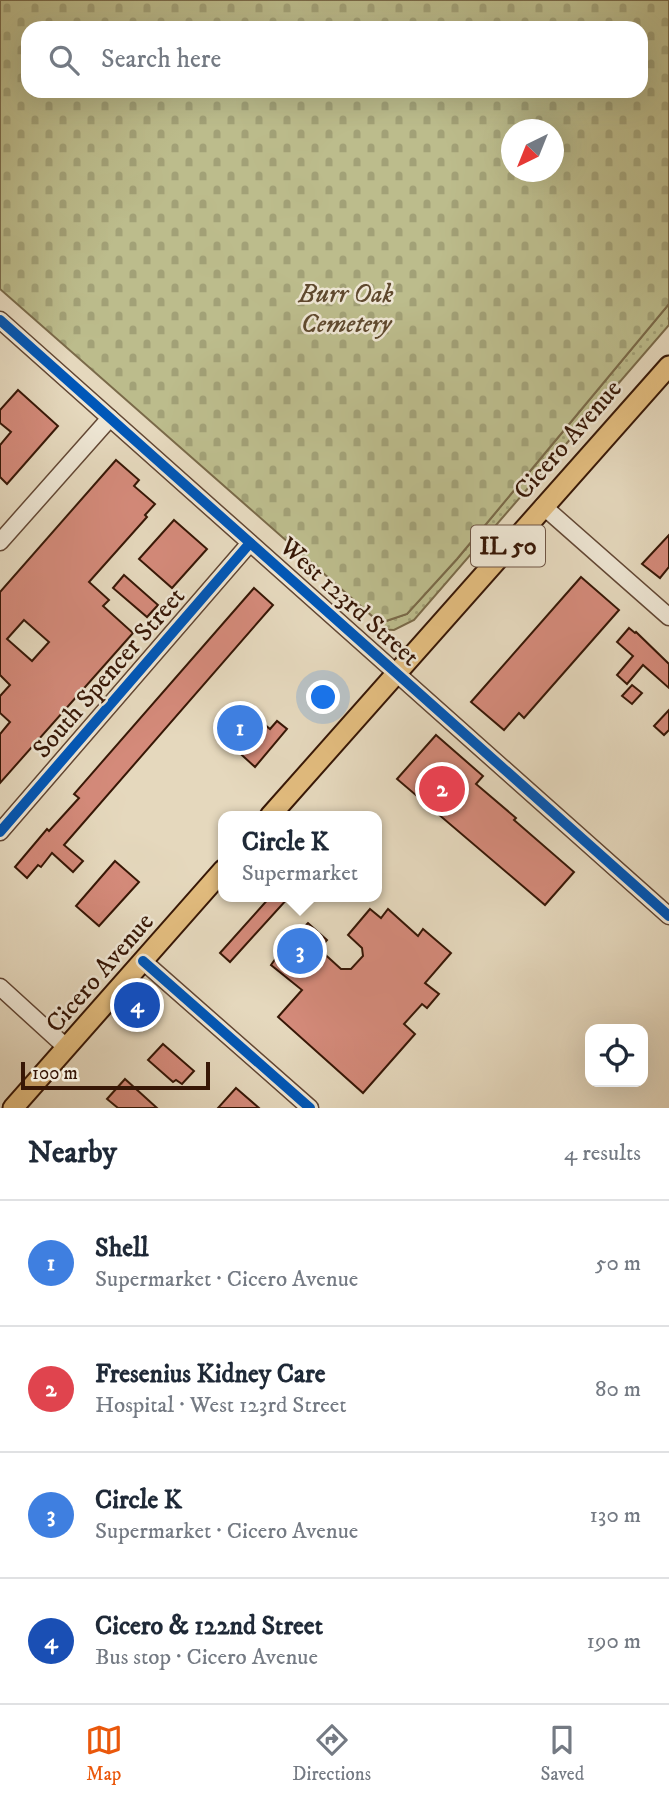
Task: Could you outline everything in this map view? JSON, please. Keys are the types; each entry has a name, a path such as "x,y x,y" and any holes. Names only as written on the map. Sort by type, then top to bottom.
{"main road":[{"name":"Cicero Avenue","path":"274,811 669,360"},
{"name":"Cicero Avenue","path":"654,380 669,366"},
{"name":"Cicero Avenue","path":"17,1107 218,876"}],"street":[{"name":"West 123rd Street","path":"0,320 669,916"},
{"path":"0,542 110,418"},
{"path":"543,506 669,617"},
{"name":"South Spencer Street","path":"0,832 250,543"},
{"path":"143,961 310,1108"},
{"path":"0,987 67,1048"}],"green space":[{"name":"Burr Oak Cemetery","path":"0,0 669,0 669,304 457,559 407,614 380,623 0,289"},
{"path":"669,304 669,325 414,620 394,630 375,629 380,623 407,614 457,559"}],"building":[{"path":"18,390 58,426 7,484 0,477 0,445 11,432 0,423 0,410"},
{"path":"116,460 139,480 134,486 155,504 145,515 147,517 89,582 109,600 103,606 133,633 0,783 0,734 10,722 0,713 0,696 10,685 0,675 0,592","holes":["24,620 49,642 32,661 7,639"]},
{"path":"174,520 207,549 172,588 139,559"},
{"path":"669,535 669,567 660,578 642,564"},
{"path":"124,575 158,605 147,617 113,588"},
{"path":"581,577 619,610 524,718 519,713 504,730 471,702"},
{"path":"254,588 273,605 64,845 83,861 73,872 52,853 41,867 38,865 27,878 15,867 47,829 49,831 79,798 74,794"},
{"path":"629,628 669,664 669,688 643,665 627,684 617,675 633,656 617,642"},
{"path":"632,685 642,693 632,704 622,696"},
{"path":"246,709 270,729 277,721 287,729 255,767 222,737"},
{"path":"669,710 669,730 664,735 654,726"},
{"path":"436,735 483,776 476,784 574,872 545,905 397,779"},
{"path":"115,861 139,882 99,926 76,906"},
{"path":"266,902 284,902 230,962 220,953"},
{"path":"370,909 381,918 388,909 418,936 423,929 451,953 425,983 439,994 427,1008 422,1004 404,1024 415,1034 363,1093 278,1017 302,990 271,965 286,944 308,923 327,940 319,949 341,969 351,969 363,956 362,948 348,935"},
{"path":"163,1044 194,1071 182,1084 176,1080 173,1082 148,1060"},
{"path":"125,1079 157,1108 118,1108 107,1099"},
{"path":"236,1088 259,1108 218,1108"}],"cycle path":[{"path":"0,320 669,916"},
{"path":"0,832 250,543"},
{"path":"143,961 310,1108"}],"place":[{"name":"Shell","path":"240,728"},
{"name":"Fresenius Kidney Care","path":"442,789"},
{"name":"Circle K","path":"300,951"},
{"name":"Cicero & 122nd Street","path":"137,1005"}]}
